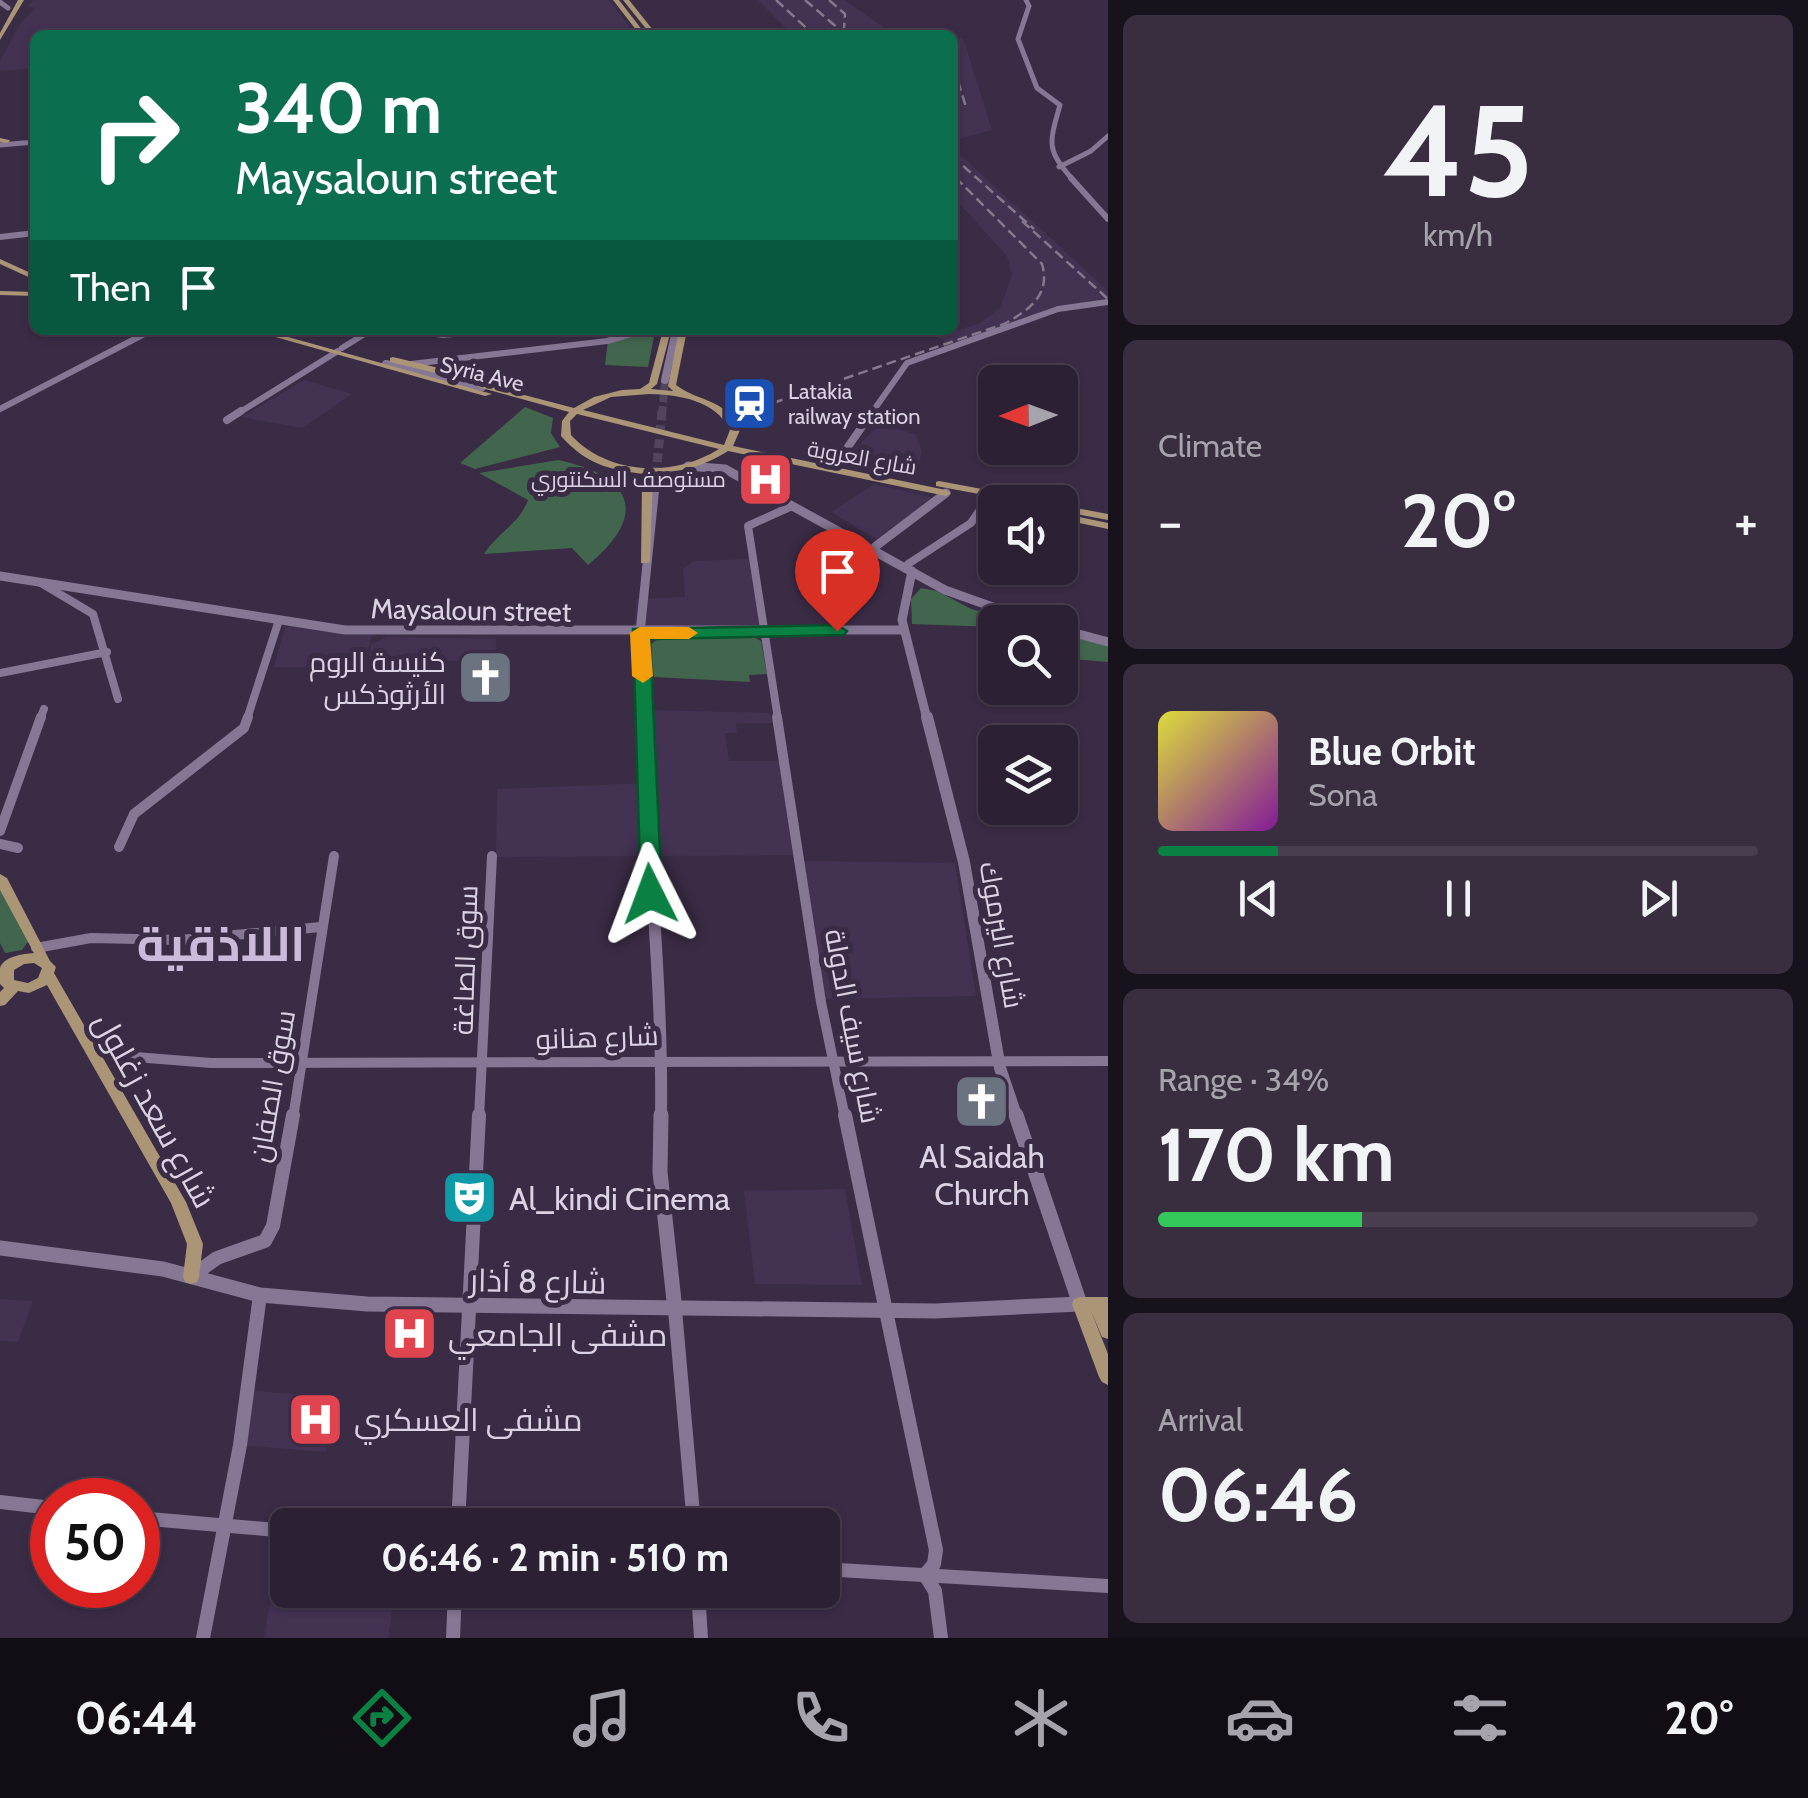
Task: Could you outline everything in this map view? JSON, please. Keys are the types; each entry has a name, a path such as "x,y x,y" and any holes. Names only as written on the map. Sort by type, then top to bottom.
{"main road":[{"path":"0,23 12,0"},
{"path":"0,38 21,0"},
{"path":"616,0 639,30"},
{"path":"626,0 650,30"},
{"path":"0,2 8,8"},
{"path":"1,276 8,268 2,263"},
{"path":"2,263 30,276"},
{"path":"0,293 30,294"},
{"path":"276,335 768,453 946,489"},
{"path":"290,335 340,350"},
{"path":"653,384 666,335"},
{"path":"653,384 660,389 668,383 679,335"},
{"path":"387,361 586,404"},
{"name":"Syria Ave","path":"387,361 569,416"},
{"path":"668,383 686,396 720,410 734,424 735,435 719,454 648,475 640,633 647,860 662,1060 660,1172 675,1310"},
{"path":"653,384 586,404 569,416 566,436 586,455 624,467 659,472"},
{"path":"636,392 686,396"},
{"name":"شارع العروبة","path":"735,435 750,444 838,461 978,498"},
{"path":"719,454 910,568"},
{"name":"شارع العروبة","path":"719,454 978,494"},
{"path":"688,466 725,470 978,605"},
{"path":"876,546 946,489"},
{"path":"1078,511 1108,517"},
{"path":"1078,520 1108,526"},
{"name":"شارع اليرموك","path":"910,568 913,584 901,608 904,630 964,862 1000,1068 1095,1304"},
{"name":"Maysaloun street","path":"0,574 357,631 904,630"},
{"path":"1078,634 1108,642"},
{"name":"شارع سعد زغلول","path":"0,878 178,1202 195,1244 191,1277"},
{"path":"0,1002 7,986 4,961 43,961 29,988 7,986"},
{"name":"شارع 8 أذار","path":"0,1248 139,1265 260,1295 469,1308 936,1312 1095,1304"},
{"path":"1095,1304 1108,1377"}],"street":[{"path":"1026,0 1029,6 1018,38 1037,88 1060,105 1050,140 1059,167 1108,219"},
{"path":"1059,167 1091,151 1108,136"},
{"path":"2,143 30,140"},
{"path":"0,235 30,232"},
{"path":"838,461 907,363 1058,309 1108,302"},
{"path":"0,409 142,335"},
{"path":"227,420 363,335"},
{"path":"411,364 607,341 628,335"},
{"name":"شارع سيف الدولة","path":"792,506 748,526 834,1061 882,1309 936,1550 934,1564 924,1575"},
{"path":"910,568 978,515"},
{"path":"40,583 94,614 118,699"},
{"path":"119,847 134,814 244,728 279,620"},
{"path":"0,674 107,652"},
{"path":"0,830 44,709"},
{"path":"0,844 18,848"},
{"name":"سوق الصفان","path":"191,1277 217,1258 257,1245 269,1236 302,1062 334,856"},
{"name":"سوق الصاغة","path":"459,1508 492,856"},
{"path":"43,961 92,938 180,940 321,927"},
{"name":"شارع هنانو","path":"90,1042 108,1051 157,1058 484,1066 662,1060 834,1061 1000,1068 1108,1061"},
{"path":"204,1638 240,1445 260,1295"},
{"path":"675,1310 692,1508"},
{"path":"0,1502 30,1505"},
{"path":"160,1520 270,1529"},
{"path":"840,1570 1108,1586"},
{"path":"924,1575 935,1591 941,1638"},
{"path":"453,1638 454,1608"},
{"path":"699,1608 701,1638"}],"shaded area":[{"path":"34,0 609,0 632,30 30,30 30,68 0,71 0,61 20,24 35,8 28,6"},
{"path":"758,0 844,0 888,30 788,30"},
{"path":"958,38 963,38 992,130 958,140"},
{"path":"958,153 1108,291 1108,300 1052,308 956,347 936,337 958,335 958,330 978,324 1000,308 1012,275 1007,256 958,202"},
{"path":"304,380 352,394 302,428 242,417"},
{"path":"880,424 915,434 922,451 917,472 844,459"},
{"path":"874,484 933,499 876,539 831,512"},
{"path":"751,559 761,629 634,627 637,599 685,597 683,569 694,561"},
{"path":"285,627 375,627 362,667 274,667"},
{"path":"387,637 496,639 495,660 449,661 448,670 369,665 371,644"},
{"path":"650,710 770,713 772,723 736,723 737,733 725,733 729,761 779,761 796,855 496,857 497,789 656,783"},
{"path":"800,861 955,863 976,996 823,999"},
{"path":"845,1189 862,1285 755,1284 744,1191"},
{"path":"0,1299 33,1301 18,1342 0,1341"},
{"path":"254,1391 337,1397 326,1452 240,1445"},
{"path":"270,1601 270,1608 392,1608 388,1638 264,1638"}],"green space":[{"path":"635,335 654,337 648,367 605,365 608,340"},
{"path":"525,407 553,418 551,433 560,447 475,469 460,463"},
{"path":"558,460 602,475 624,499 620,529 608,546 588,565 572,548 484,554 520,515 528,500 479,473"},
{"path":"921,588 937,591 978,611 978,626 912,624 911,599"},
{"path":"749,635 761,641 767,674 749,675 750,682 654,677 650,645 662,636"},
{"path":"1078,636 1108,644 1108,662 1078,660"},
{"path":"0,886 29,940 22,950 5,953 0,943"}],"tunnel":[{"path":"662,414 665,380"},
{"path":"656,476 662,411"}],"railway":[{"path":"776,0 809,30"},
{"path":"805,0 840,30"},
{"path":"829,0 845,14 844,28"},
{"path":"958,81 966,107"},
{"path":"958,161 1034,229"},
{"path":"773,403 1004,324 1036,300 1043,284 1042,264 958,180"},
{"path":"1022,221 1108,299"}],"slow traffic":[{"path":"643,676 640,633 689,633"}],"place":[{"name":"Latakia railway station","path":"749,404"},
{"name":"مستوصف السكنتوري","path":"765,479"},
{"name":"كنيسة الروم الأرثوذكس","path":"485,678"},
{"name":"Al Saidah Church","path":"982,1102"},
{"name":"Al_kindi Cinema","path":"470,1198"},
{"name":"مشفى الجامعي","path":"409,1334"},
{"name":"مشفى العسكري","path":"315,1419"}],"district":[{"name":"اللاذقية","path":"221,944"}],"route":[{"path":"650,894 640,633 837,631"}]}
